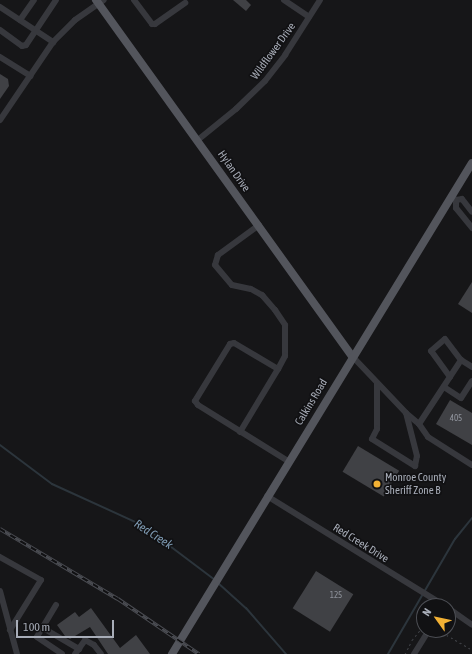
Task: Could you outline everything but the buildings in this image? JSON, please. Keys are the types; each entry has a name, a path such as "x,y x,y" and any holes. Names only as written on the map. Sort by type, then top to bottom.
{"main road":[{"name":"Hylan Drive","path":"100,1 352,356"},
{"name":"Calkins Road","path":"172,654 352,356 454,198 472,162"}],"street":[{"path":"20,20 34,0"},
{"path":"0,30 22,46 26,45 37,31 56,0"},
{"path":"134,0 152,24 156,24 185,3"},
{"path":"284,0 309,17"},
{"name":"Wildflower Drive","path":"198,139 236,109 264,81 320,0"},
{"path":"0,120 53,42 75,20 100,1"},
{"path":"0,7 53,42"},
{"path":"0,57 30,76"},
{"path":"472,212 462,198 454,198 456,208 472,228"},
{"path":"240,432 278,370 285,356 287,340 282,320 262,295 251,289 232,285 215,265 218,256 260,225"},
{"path":"450,377 432,351 445,339 461,360 472,367"},
{"path":"278,370 234,343 230,344 196,396 198,405 288,462"},
{"path":"352,356 406,413 419,424 428,437 472,465"},
{"path":"419,424 461,360"},
{"path":"444,386 461,398 472,381"},
{"path":"377,383 377,429 372,439 415,466 417,456 406,413"},
{"name":"Red Creek Drive","path":"267,496 431,598"},
{"path":"0,557 41,580 10,630"},
{"path":"0,591 17,654"},
{"path":"56,605 37,637 62,654"},
{"path":"456,614 472,625"},
{"path":"43,628 77,652 85,640 94,645 101,654"},
{"path":"414,654 424,638"}],"path":[{"path":"405,654 416,635"},
{"path":"452,638 472,650"}],"waterway":[{"name":"Red Creek","path":"0,445 52,484 142,525 215,580"},
{"name":"Red Creek","path":"388,654 455,539 472,518"},
{"name":"Red Creek","path":"218,583 246,608 286,654"}],"railway":[{"path":"0,529 118,599 199,654"}],"place":[{"name":"Monroe County Sheriff Zone B","path":"377,484"}]}
